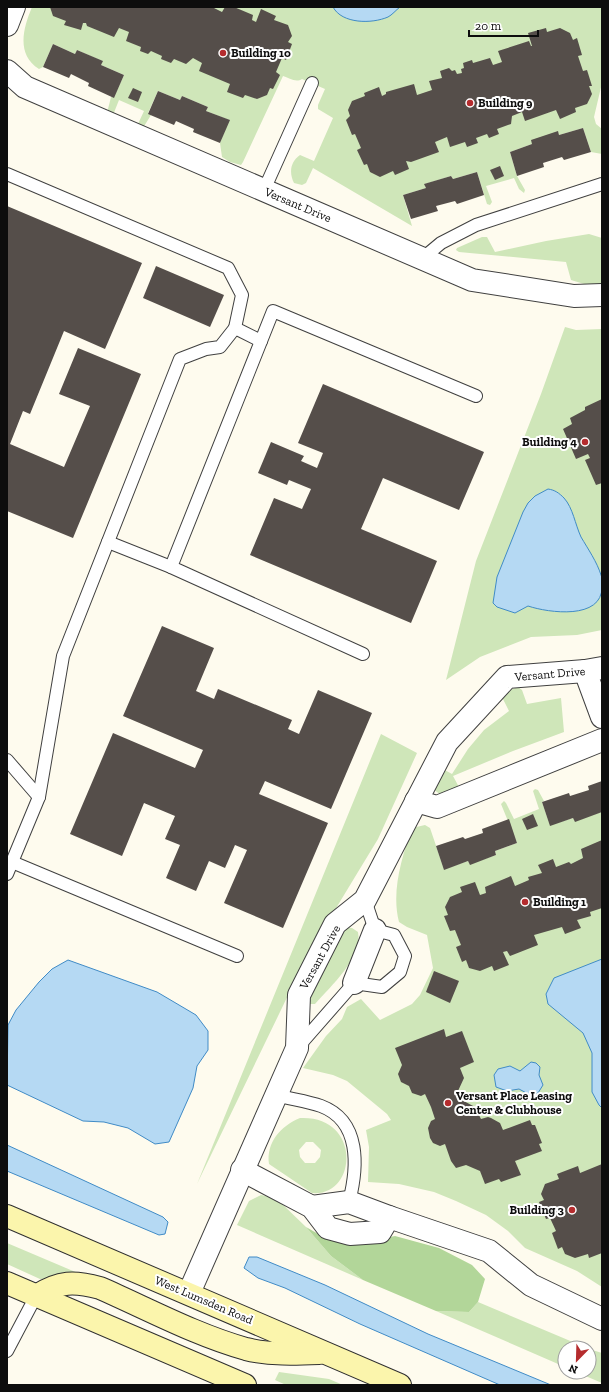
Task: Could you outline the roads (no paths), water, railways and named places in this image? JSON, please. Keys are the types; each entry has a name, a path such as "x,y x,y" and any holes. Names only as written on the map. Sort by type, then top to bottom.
{"main road":[{"name":"West Lumsden Road","path":"7,1216 400,1385"},
{"path":"36,1296 60,1284 73,1282 85,1284 100,1288 205,1334 247,1349 280,1354 326,1353"},
{"path":"7,1283 245,1385"}],"street":[{"path":"7,25 14,7"},
{"name":"Versant Drive","path":"7,72 25,87 472,280 574,296 602,295"},
{"path":"593,670 602,717"},
{"name":"Versant Drive","path":"188,1293 297,1048 299,995 335,924 365,900 447,742 507,677 593,670"},
{"path":"416,801 437,807 602,740"},
{"path":"354,983 375,930"},
{"path":"242,1170 312,1207 328,1228 350,1234 380,1232 389,1217"},
{"path":"312,1207 348,1202 489,1251 531,1285 602,1319"}],"lane":[{"path":"264,190 312,83"},
{"path":"7,174 228,268 242,295 235,328 220,347 206,349 180,359 63,656 39,797 7,874"},
{"path":"423,258 441,243 476,225 602,184"},
{"path":"171,567 273,311 476,396"},
{"path":"235,328 261,341"},
{"path":"108,542 171,567 364,654"},
{"path":"7,760 39,797"},
{"path":"12,862 237,956"},
{"path":"297,1048 354,983 382,987 400,972 406,956 394,935 375,930 365,900"},
{"path":"276,1095 322,1106 345,1121 355,1151 354,1182 348,1202"},
{"path":"7,1351 36,1296"}],"water":[{"path":"333,7 400,7 388,17 374,21 358,21 343,17 337,13"},
{"path":"548,489 555,491 564,498 570,506 581,537 595,560 602,576 600,598 593,605 573,612 548,611 528,606 515,613 497,607 493,603 497,577 523,512 528,503 535,496"},
{"path":"602,959 602,1108 592,1092 592,1053 583,1033 548,1004 546,994 554,978"},
{"path":"68,960 157,992 196,1015 208,1031 208,1050 197,1066 193,1088 169,1142 155,1144 128,1128 104,1122 83,1121 7,1085 8,1025 16,1010 39,982 52,969"},
{"path":"531,1062 536,1063 540,1067 539,1075 543,1085 538,1093 532,1096 519,1089 507,1091 496,1087 494,1075 498,1069 510,1066 520,1071"},
{"path":"7,1145 163,1217 168,1222 165,1234 159,1235 7,1171"},
{"path":"249,1257 257,1257 325,1285 428,1334 551,1385 500,1385 360,1324 285,1288 258,1278 244,1268"}],"place":[{"name":"Building 10","path":"223,53"},
{"name":"Building 9","path":"470,103"},
{"name":"Building 4","path":"585,442"},
{"name":"Building 1","path":"525,902"},
{"name":"Versant Place Leasing Center & Clubhouse","path":"448,1103"},
{"name":"Building 3","path":"572,1210"}]}
